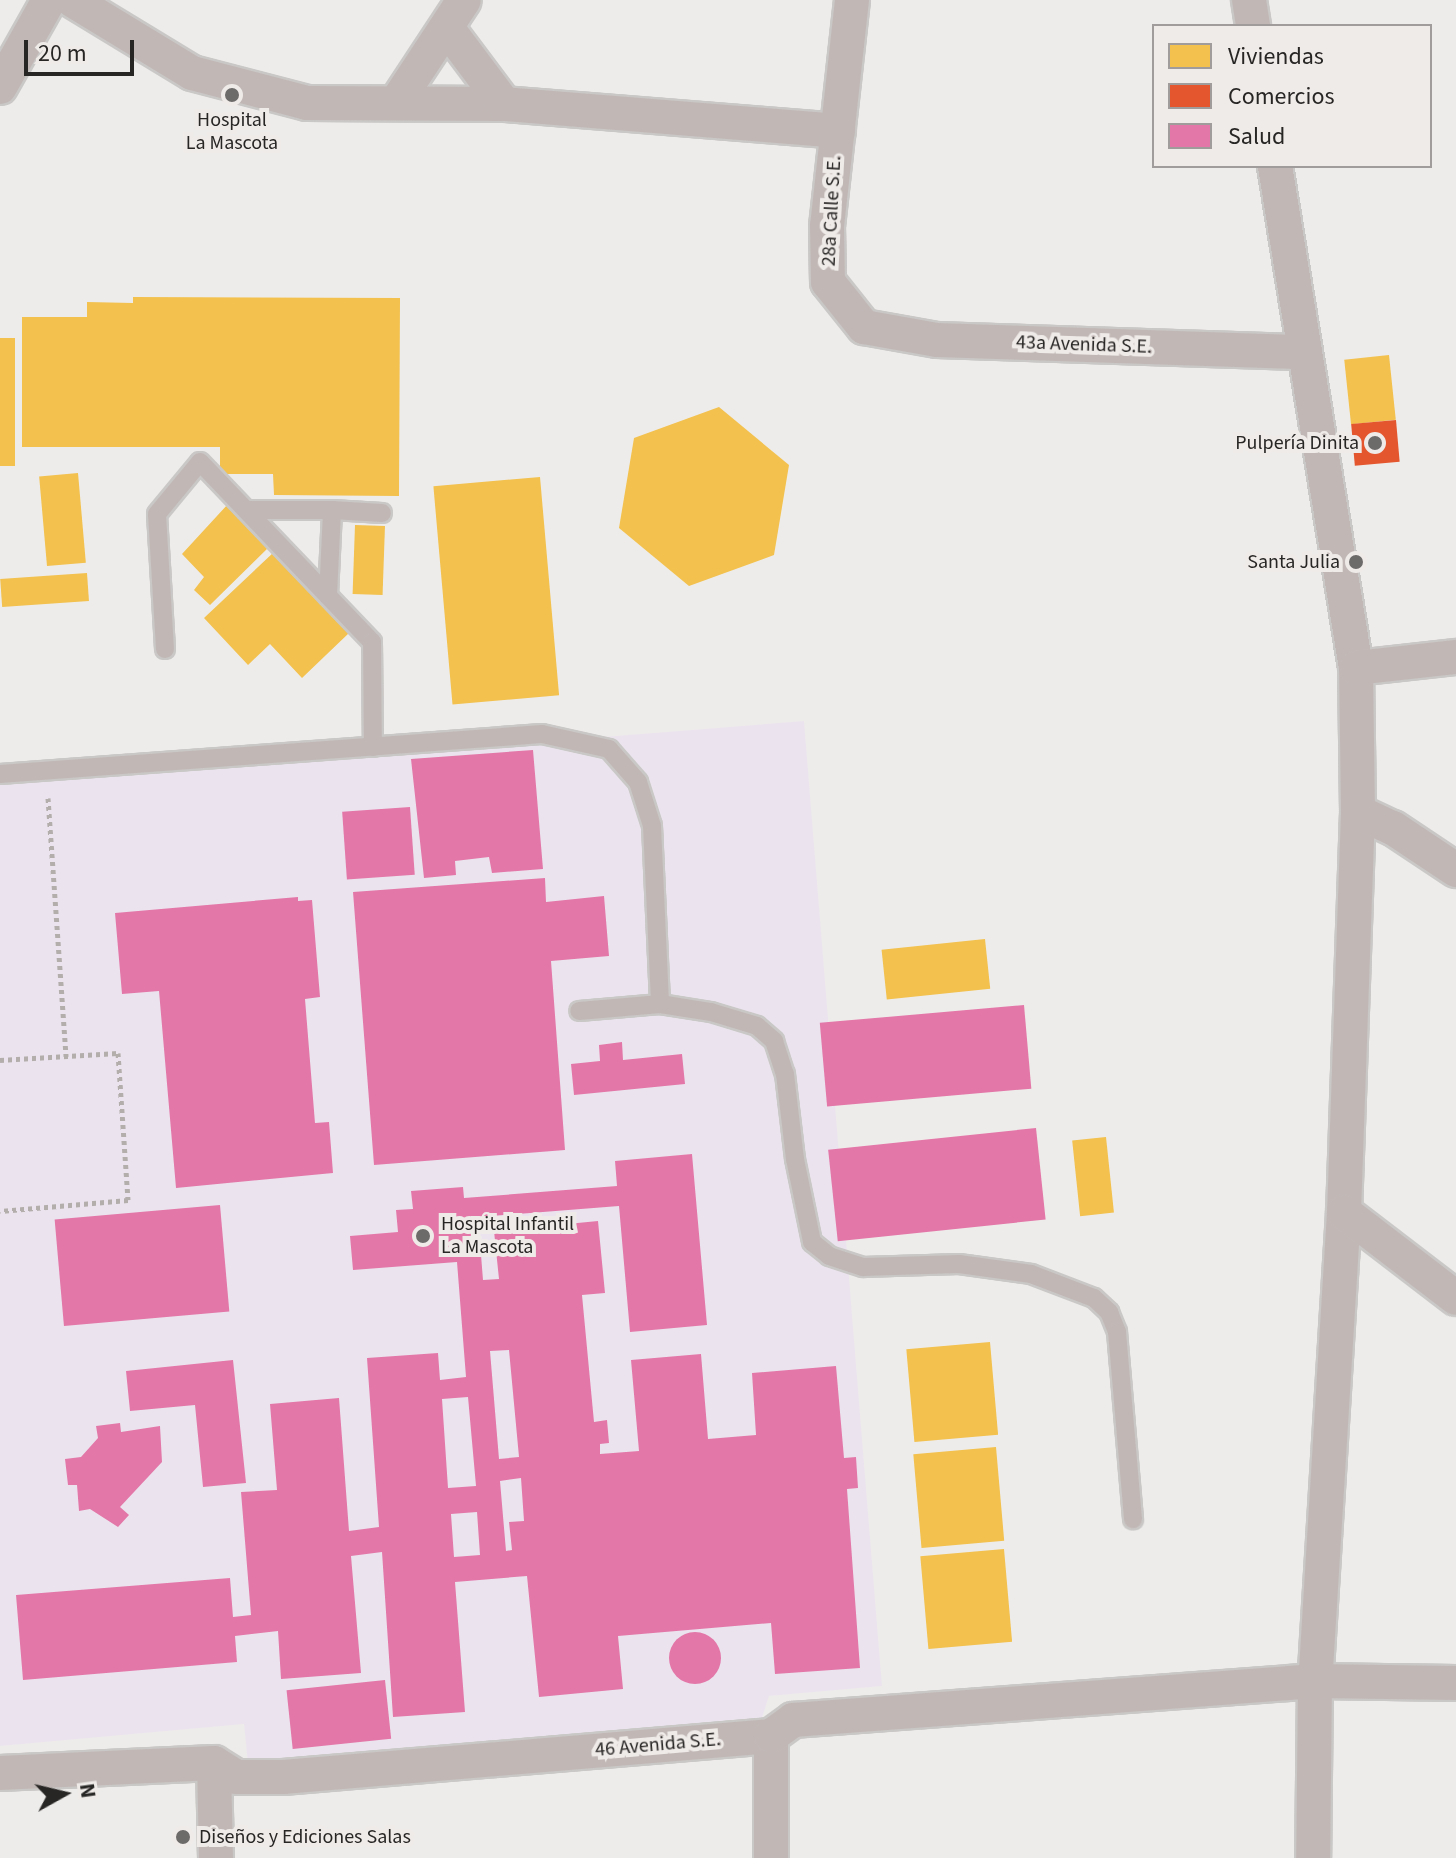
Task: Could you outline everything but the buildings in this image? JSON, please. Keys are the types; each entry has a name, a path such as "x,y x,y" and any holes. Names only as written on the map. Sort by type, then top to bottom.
{"street":[{"path":"0,87 49,0"},
{"path":"72,0 192,73 307,103 504,104 838,131"},
{"name":"28a Calle S.E.","path":"852,0 827,226 828,282 864,327"},
{"path":"1249,0 1253,24"},
{"path":"396,103 456,14 504,104"},
{"path":"1275,168 1356,668 1358,812 1344,1212 1315,1681 1313,1858"},
{"name":"43a Avenida S.E.","path":"864,327 937,340 1304,352"},
{"path":"1356,668 1456,657"},
{"path":"1358,812 1393,828 1456,870"},
{"path":"1344,1212 1456,1298"},
{"name":"46 Avenida S.E.","path":"0,1773 214,1763 236,1777 283,1777 771,1736 793,1720 1315,1681 1456,1683"},
{"path":"771,1736 771,1858"},
{"path":"214,1763 216,1858"}],"lane":[{"path":"165,649 157,514 200,462 372,642 373,747"},
{"path":"246,510 382,513"},
{"path":"328,596 332,510"},
{"path":"0,774 47,773 542,734 609,749 638,782 652,826 660,1004"},
{"path":"579,1011 660,1004 711,1012 757,1026 774,1041 785,1074 795,1159 812,1242 829,1256 863,1267 959,1264 1031,1274 1094,1298 1109,1312 1117,1332 1133,1519"}],"path":[{"path":"47,773 66,1056"},
{"path":"0,1060 118,1053 128,1200 0,1211"}],"shaded area":[{"name":"Hospital Infantil La Mascota","path":"804,721 882,1686 769,1696 757,1733 249,1774 244,1724 0,1746 0,785"}],"place":[{"name":"Hospital La Mascota","path":"232,95"},
{"name":"Pulpería Dinita","path":"1375,443"},
{"name":"Santa Julia","path":"1356,562"},
{"name":"Hospital Infantil La Mascota","path":"423,1236"},
{"name":"Diseños y Ediciones Salas","path":"183,1837"}]}
